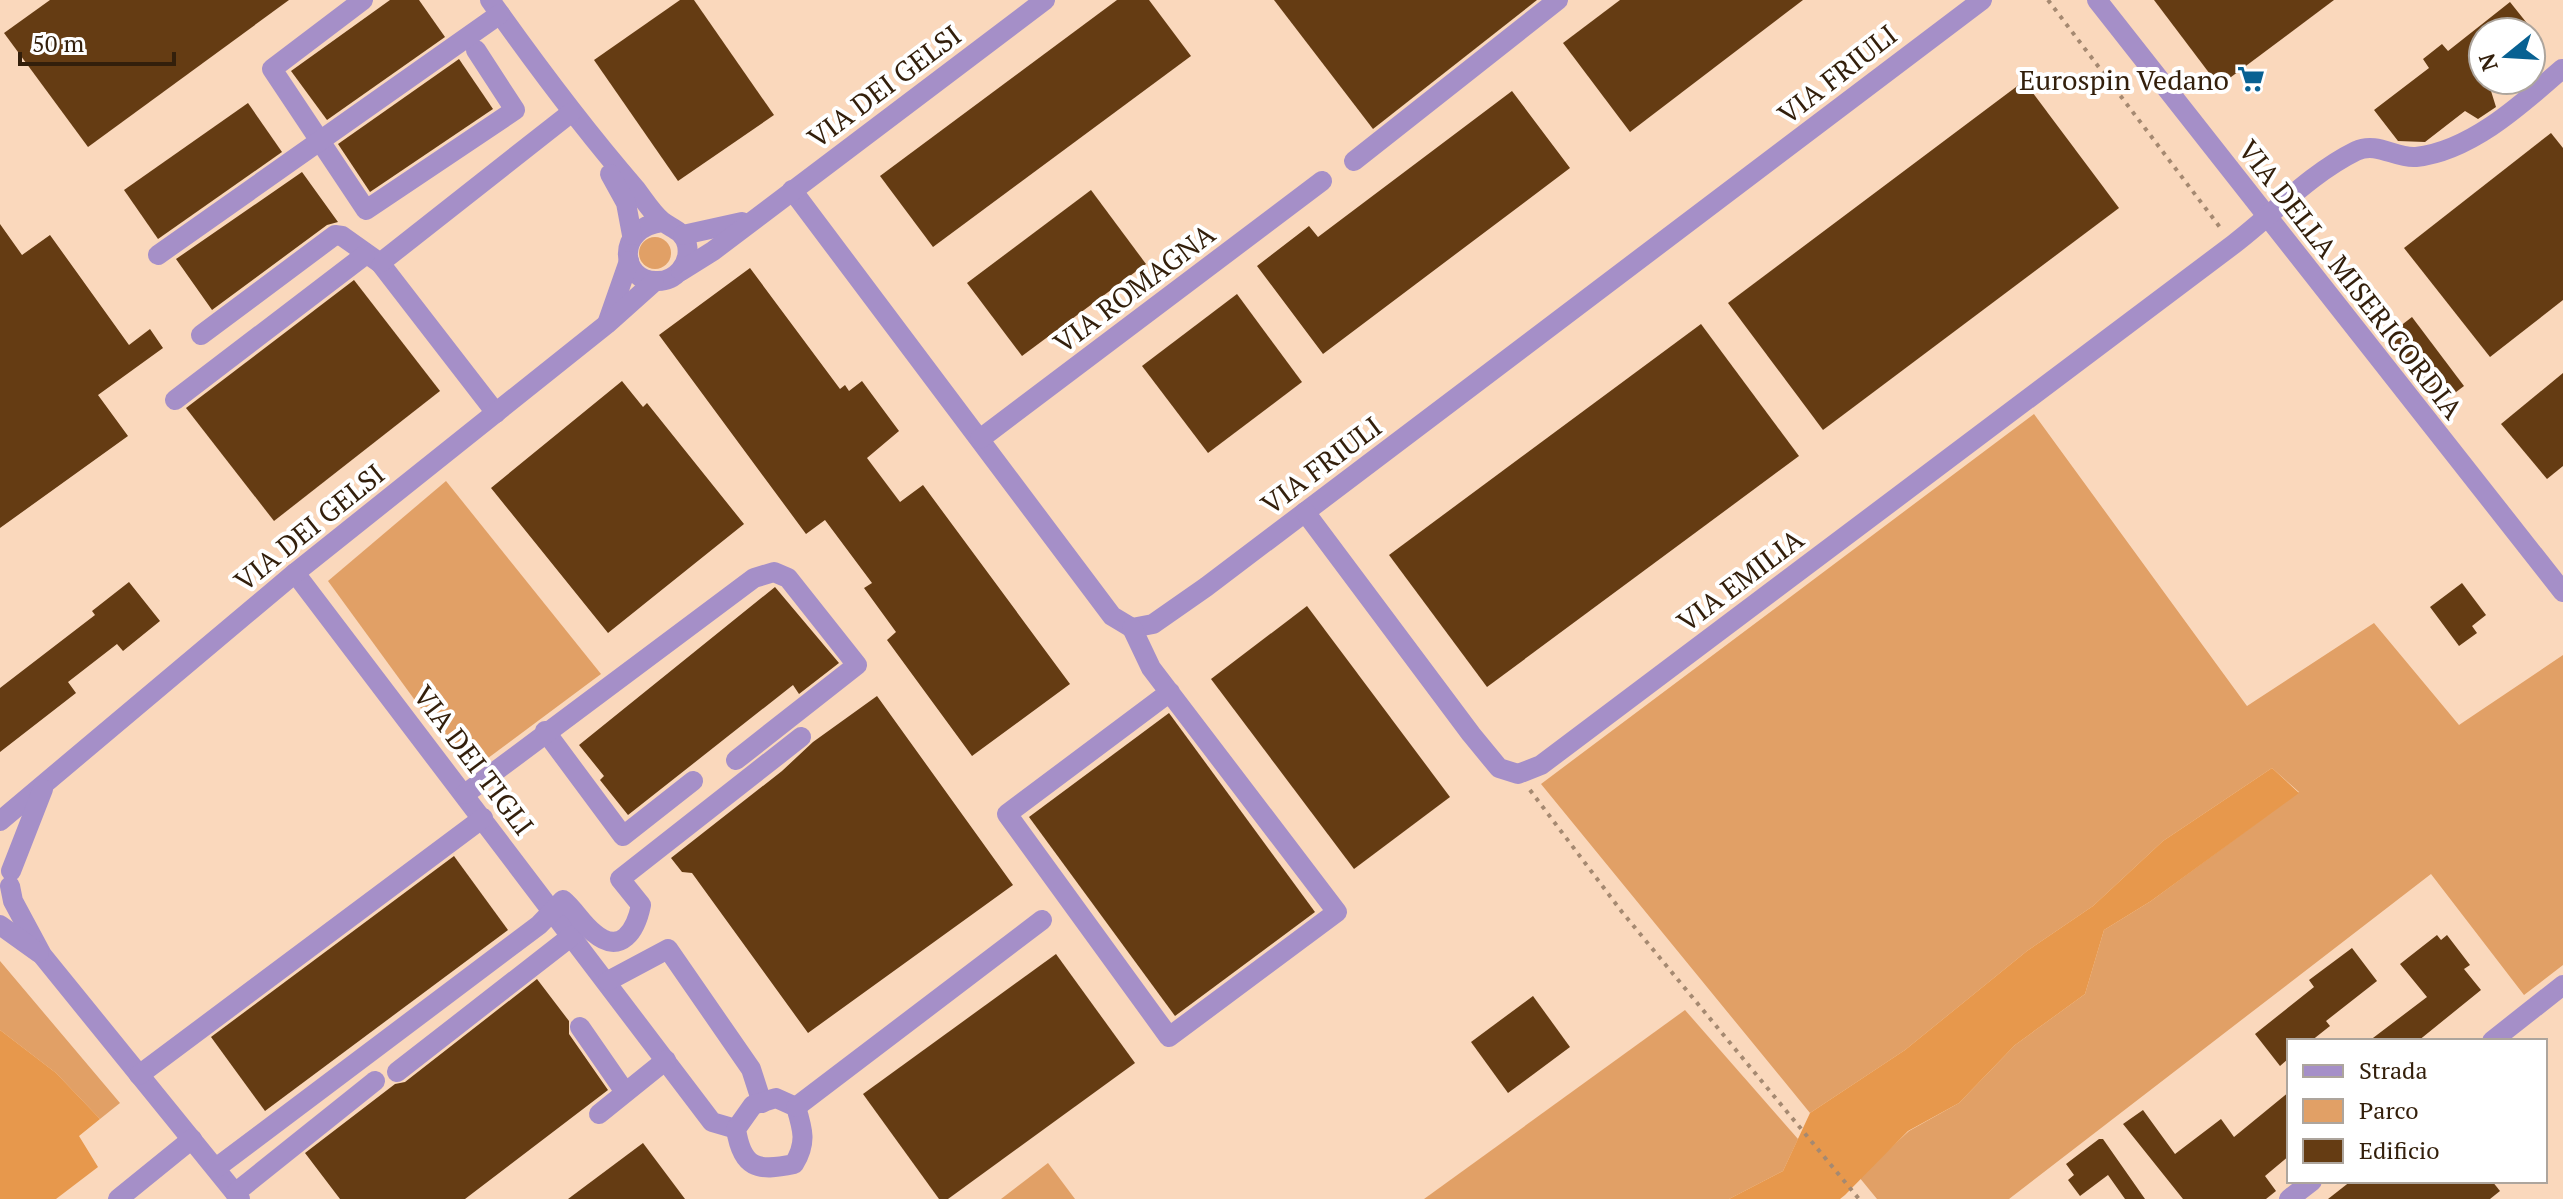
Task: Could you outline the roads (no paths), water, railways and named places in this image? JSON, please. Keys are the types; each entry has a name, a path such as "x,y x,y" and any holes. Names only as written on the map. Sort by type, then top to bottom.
{"street":[{"path":"363,0 272,69 366,210 381,203 515,110 476,50"},
{"name":"VIA DEI GELSI","path":"681,271 1045,0"},
{"path":"1354,161 1558,0"},
{"name":"VIA FRIULI","path":"1132,628 1153,624 1305,512 1982,0"},
{"name":"VIA DELLA MISERICORDIA","path":"2097,0 2266,219 2563,592"},
{"path":"158,255 321,141 495,7 584,129 662,222 683,235 709,232 757,217"},
{"name":"VIA EMILIA","path":"1305,512 1471,734 1499,768 1518,774 1541,765 2234,244 2297,192 2359,150 2385,149 2411,157 2448,151 2514,107 2562,69"},
{"path":"175,400 572,112"},
{"path":"584,129 626,203 632,235 629,261 607,324"},
{"name":"VIA ROMAGNA","path":"980,439 1322,181"},
{"path":"792,190 1112,616 1132,628 1151,668 1170,692 1337,912 1169,1037 1007,814 1170,692"},
{"path":"632,235 645,224 662,222"},
{"path":"201,335 335,235 342,236 372,259 496,413"},
{"path":"629,261 638,275 654,282 669,280 681,271 687,247 683,235"},
{"name":"VIA DEI GELSI","path":"0,821 295,573 607,324 654,282"},
{"path":"465,794 545,731 754,578 774,572 788,578 857,665 736,760"},
{"name":"VIA DEI TIGLI","path":"295,573 608,981 712,1122 736,1129"},
{"path":"545,731 623,836 693,781"},
{"path":"216,1168 539,925 563,900 595,934 607,939 627,938 634,932 641,905 620,879 801,737"},
{"path":"7,887 35,805 49,778"},
{"path":"139,1075 483,818"},
{"path":"0,852 7,887 42,955 238,1196 375,1081"},
{"path":"796,1107 1042,920"},
{"path":"0,925 42,955"},
{"path":"397,1072 573,935"},
{"path":"608,981 668,949 751,1069 762,1103"},
{"path":"2495,1039 2563,985"},
{"path":"580,1027 625,1092"},
{"path":"599,1114 666,1060"},
{"path":"776,1098 796,1107 804,1134 804,1149 794,1164 771,1169 749,1163 739,1151 736,1129 745,1112 776,1098"},
{"path":"118,1199 192,1139"},
{"path":"2289,1199 2309,1183"}],"place":[{"name":"Eurospin Vedano","path":"2251,79"}]}
